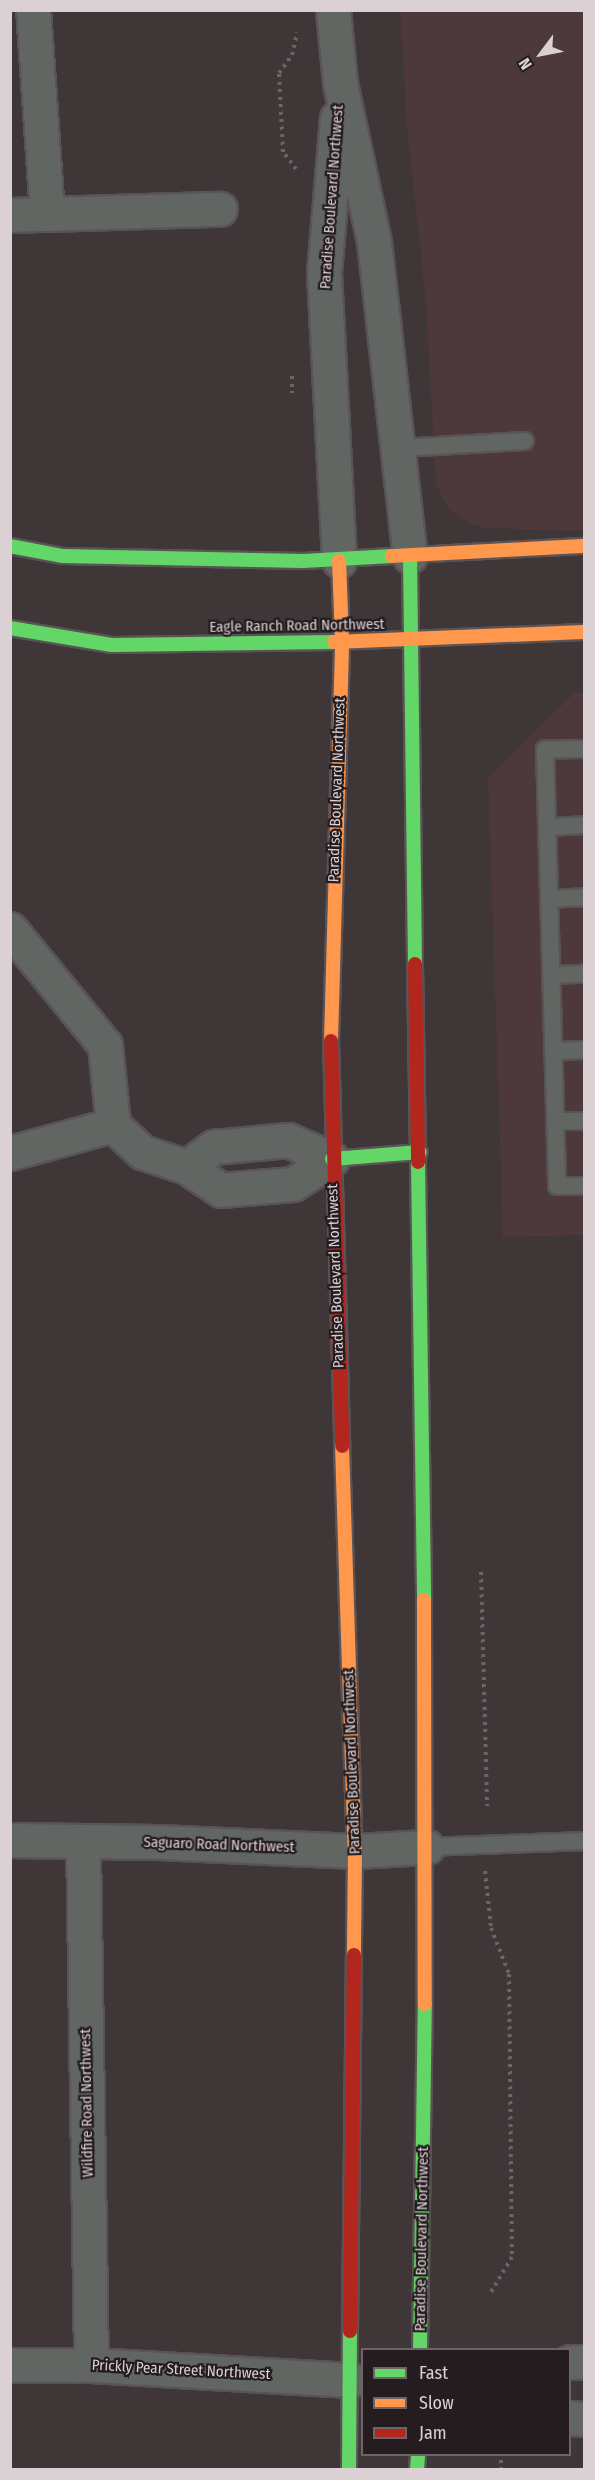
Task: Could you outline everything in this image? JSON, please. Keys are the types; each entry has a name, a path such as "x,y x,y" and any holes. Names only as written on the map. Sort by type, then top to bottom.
{"street":[{"path":"33,10 47,214"},
{"name":"Paradise Boulevard Northwest","path":"333,10 340,83 374,242 400,448 410,556 420,1152 427,1847 420,2348"},
{"name":"Paradise Boulevard Northwest","path":"340,83 324,273 342,641 330,989 332,1159 355,1851 359,2380 349,2469"},
{"path":"10,215 220,209"},
{"path":"10,546 63,556 339,561 585,546"},
{"name":"Eagle Ranch Road Northwest","path":"10,628 112,645 411,641 585,632"},
{"path":"10,929 105,1045 113,1125 142,1152 188,1167 221,1190 293,1184 332,1159"},
{"path":"10,1153 113,1125"},
{"path":"188,1167 214,1147 288,1140 332,1159 420,1152"},
{"name":"Saguaro Road Northwest","path":"10,1840 355,1851 427,1847"},
{"name":"Wildfire Road Northwest","path":"83,1842 91,2365"},
{"name":"Prickly Pear Street Northwest","path":"10,2365 91,2365 359,2380"}],"lane":[{"path":"400,448 525,441"},
{"path":"585,749 545,750 557,1186 585,1186"},
{"path":"548,827 585,825"},
{"path":"549,899 585,897"},
{"path":"551,975 585,974"},
{"path":"553,1051 585,1050"},
{"path":"555,1121 585,1120"},
{"path":"427,1847 585,1841"}],"path":[{"path":"481,1572 487,1806"},
{"path":"485,1867 491,1928 509,1974 512,2257 491,2292"},
{"path":"501,2458 501,2469"}],"shaded area":[{"path":"400,11 584,11 584,531 484,528 469,524 449,509 436,485 426,303 407,127"},
{"path":"574,693 584,693 584,1235 503,1237 488,777"}],"traffic: fast":[{"path":"10,546 63,556 303,561 392,556"},
{"path":"410,556 415,964"},
{"path":"10,628 112,645 334,642"},
{"path":"332,1159 420,1152"},
{"path":"418,1162 424,1600"},
{"path":"420,2348 425,2004"},
{"path":"349,2470 350,2331"},
{"path":"417,2470 418,2456"}],"traffic: slow":[{"path":"392,556 584,546"},
{"path":"331,1041 342,641 339,561"},
{"path":"334,642 584,632"},
{"path":"342,1446 355,1851 354,1955"},
{"path":"424,1600 425,2004"}],"traffic: jam":[{"path":"415,964 418,1162"},
{"path":"331,1041 342,1446"},
{"path":"350,2331 354,1955"}]}
